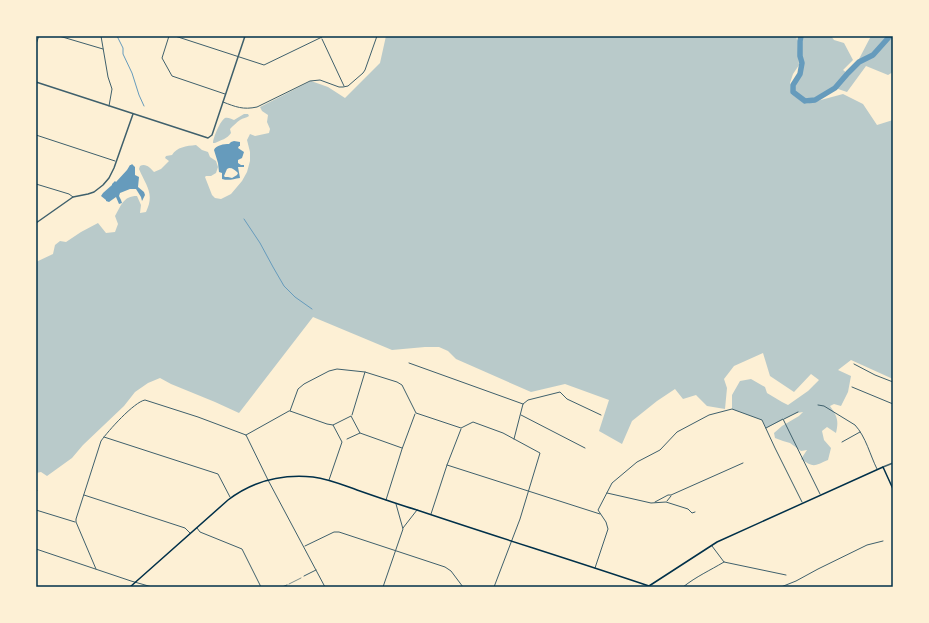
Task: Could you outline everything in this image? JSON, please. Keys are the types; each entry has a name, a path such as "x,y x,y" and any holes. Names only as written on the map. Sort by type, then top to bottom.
{"main road":[{"path":"130,587 230,498 245,489 268,480 286,477 314,477 329,480 430,515 648,586 711,545 883,467 893,489"}],"street":[{"path":"36,44 39,36"},
{"path":"59,36 103,49"},
{"path":"101,36 108,77 112,89 109,106"},
{"path":"169,36 162,58 172,76 225,94"},
{"path":"175,36 262,64 266,64 322,37 345,87"},
{"path":"36,82 205,138 210,137 212,135 245,36"},
{"path":"223,102 240,108 257,107 310,81 315,80 320,80 339,87 348,86 365,70 377,36"},
{"path":"36,222 73,197 94,192 103,185 112,173 117,162 133,113"},
{"path":"36,135 117,162"},
{"path":"36,184 69,194 73,197"},
{"path":"409,363 523,404"},
{"path":"854,364 893,382"},
{"path":"246,435 290,411 298,389 304,384 329,370 337,369 365,372 398,382 402,385 416,413 461,428"},
{"path":"365,372 351,416 360,433 402,449"},
{"path":"852,387 893,404"},
{"path":"514,439 523,404 528,400 560,392 568,399 601,415"},
{"path":"96,569 76,522 99,446 104,437 130,410 140,401 145,400 198,417 246,435 268,480 325,587"},
{"path":"818,404 824,406 855,425 861,432 866,442 877,470"},
{"path":"594,568 608,529 606,522 598,510 612,483 637,462 660,450 677,432 709,415 732,409 762,420 802,503"},
{"path":"290,411 333,425 351,416"},
{"path":"766,428 798,412"},
{"path":"386,500 402,449 416,413"},
{"path":"520,415 585,448"},
{"path":"783,419 821,495"},
{"path":"430,515 461,428 472,422 503,433 540,453 520,519 494,587"},
{"path":"329,480 342,442 333,425"},
{"path":"842,442 861,432"},
{"path":"348,439 360,433"},
{"path":"104,437 218,474 230,498"},
{"path":"655,502 743,462"},
{"path":"883,467 893,462"},
{"path":"447,465 528,490 601,515"},
{"path":"607,493 651,503 666,502 695,512"},
{"path":"84,495 185,528 190,533"},
{"path":"666,502 671,495"},
{"path":"396,503 403,529"},
{"path":"36,510 76,522"},
{"path":"383,587 403,529 416,510"},
{"path":"196,528 200,532 242,549 261,587"},
{"path":"304,547 334,532 339,532 445,567 451,571 463,587"},
{"path":"781,587 867,545 882,541"},
{"path":"711,545 724,562"},
{"path":"36,549 152,587"},
{"path":"683,587 704,572 724,562 786,576"},
{"path":"304,576 316,570"},
{"path":"282,587 286,585"}],"path":[{"path":"286,585 304,576"}],"shaded area":[{"path":"386,36 796,36 799,65 793,74 790,83 791,94 806,104 843,94 863,104 877,125 893,120 893,379 851,360 838,370 851,376 848,392 841,406 834,404 830,406 837,418 836,433 827,427 822,431 824,440 831,448 828,460 817,465 809,464 801,459 807,450 801,451 790,443 775,438 774,433 803,412 797,413 766,428 762,420 732,409 732,395 740,381 751,379 765,387 767,393 788,405 808,391 819,380 811,374 794,392 770,376 763,353 734,366 724,379 727,388 725,409 707,406 696,395 683,399 675,389 632,421 622,444 599,431 609,400 565,384 531,392 456,359 448,351 439,347 392,350 313,317 239,413 160,378 148,383 135,392 124,406 83,445 72,458 47,476 41,472 36,473 36,262 53,254 55,245 60,241 66,242 98,223 106,233 115,232 118,224 115,216 123,202 132,196 137,196 141,205 140,213 146,212 149,205 150,195 139,169 140,166 146,166 154,172 161,169 169,161 165,158 166,156 172,155 176,150 182,147 196,145 202,150 208,152 210,157 216,161 218,167 216,173 205,177 212,195 215,198 221,199 231,194 242,181 247,172 250,161 250,152 247,140 250,134 255,136 269,133 270,129 267,122 268,115 262,111 260,107 311,81 328,87 345,98 380,63"},
{"path":"801,36 831,36 834,40 844,43 853,60 843,70 847,73 859,62 859,59 871,36 893,36 893,72 888,75 866,66 847,92 835,88 815,100 805,101 793,92 793,85 800,74 802,63 800,56"},
{"path":"244,114 248,114 249,116 240,120 230,129 231,133 228,137 213,143 217,130 225,118 234,120"}],"water":[{"path":"231,142 240,142 240,146 238,148 244,152 242,158 238,160 238,163 244,165 244,167 238,167 240,178 224,180 222,179 222,173 219,172 214,150 218,146 229,144","holes":["227,169 234,169 238,173 237,175 232,178 225,177 224,176"]},
{"path":"132,164 135,167 135,175 139,177 138,187 144,192 145,195 142,201 136,189 130,189 120,193 119,196 122,203 119,204 116,197 109,202 106,201 101,196 103,193 115,181 116,182"}],"waterway":[{"path":"117,36 123,48 123,54 132,73 144,106"},
{"path":"801,36 800,56 802,63 800,74 793,85 793,92 805,101 815,100 835,88 859,62 873,55 890,36"},
{"path":"244,219 260,243 284,286 295,297 312,309"}]}
